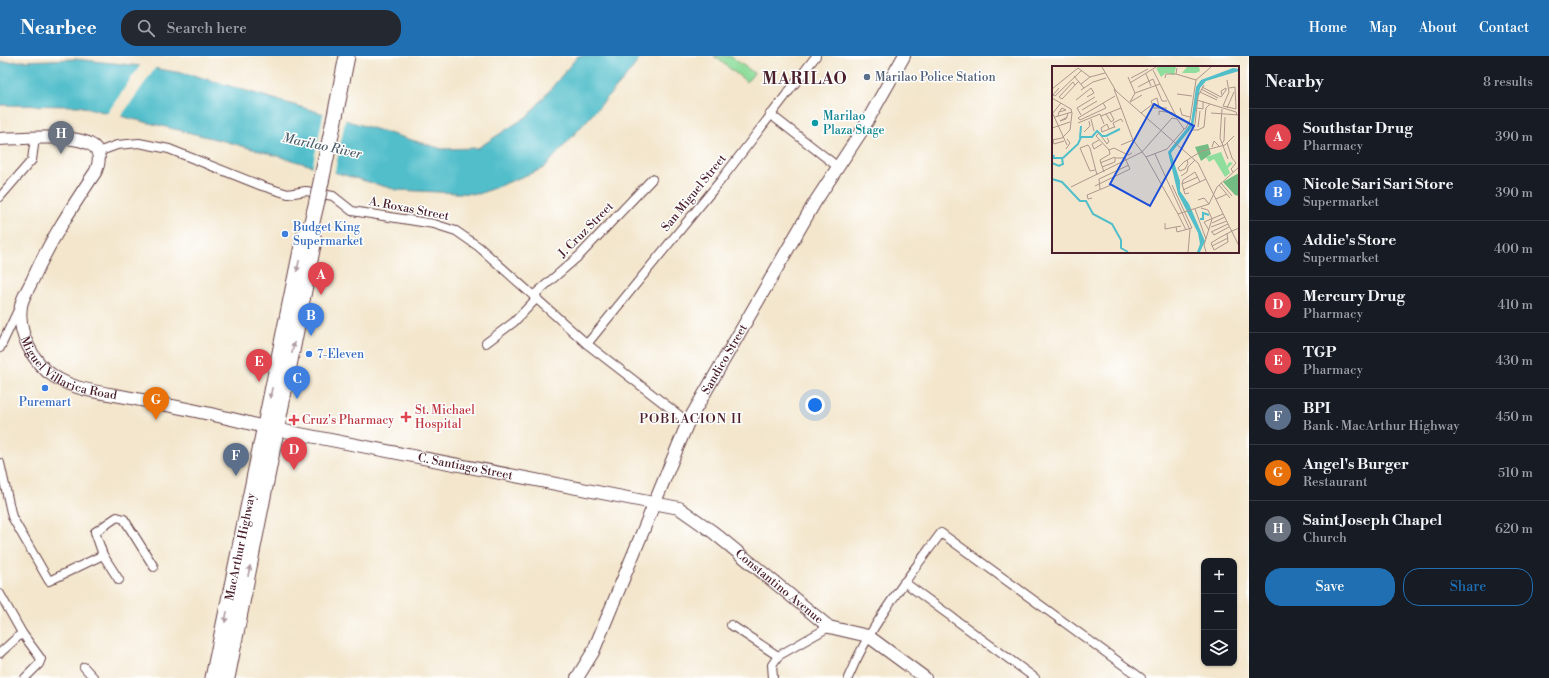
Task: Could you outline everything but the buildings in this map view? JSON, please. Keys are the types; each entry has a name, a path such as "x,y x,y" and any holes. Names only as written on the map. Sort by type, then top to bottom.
{"highway":[{"name":"MacArthur Highway","path":"227,678 304,236 310,230 348,56"},
{"name":"MacArthur Highway","path":"213,678 270,428"}],"main road":[{"name":"Sandico Street","path":"576,678 594,652 688,422 816,202 865,125 904,56"},
{"path":"0,139 75,139 90,143 98,152"},
{"name":"Miguel Villarica Road","path":"98,152 99,163 96,171 60,225 21,306 22,329 36,360 46,371 60,380 85,388 208,413 270,428"},
{"name":"C. Santiago Street","path":"270,428 655,504"},
{"name":"Constantino Avenue","path":"655,504 679,508 713,532 829,626 868,636 925,678"}],"street":[{"name":"San Miguel Street","path":"587,344 721,180 770,114 816,56"},
{"path":"770,114 838,167"},
{"path":"0,197 32,160 35,138"},
{"name":"A. Roxas Street","path":"98,152 117,145 139,143 169,149 262,186 288,194 306,190 333,196 352,211 434,224 456,231 479,247 587,344 688,422"},
{"name":"J. Cruz Street","path":"486,343 514,322 535,297 580,255 652,179"},
{"path":"0,348 21,306"},
{"path":"0,463 12,517 49,581 104,555"},
{"path":"119,580 104,555 95,532 117,517 124,519 154,567"},
{"path":"848,678 868,636 904,582 940,533 1130,675 1141,678"},
{"path":"904,582 1035,678"},
{"path":"1,600 22,633 40,657 41,662 25,678"},
{"path":"731,625 778,656"},
{"path":"773,678 772,665 778,656 829,626"},
{"path":"0,653 22,633"},
{"path":"84,667 94,678"}],"green space":[{"path":"714,56 730,56 754,73 747,82"}],"water":[{"name":"Marilao River","path":"578,56 642,56 624,79 544,168 479,194 397,190 228,142 79,106 0,105 0,62 75,59 141,66 193,75 442,149 478,148 529,115"}],"pier":[{"path":"141,64 156,67 120,118 106,115"},
{"path":"324,111 346,117 334,175 312,169"}],"place":[{"name":"Marilao Police Station","path":"867,77"},
{"name":"Marilao Plaza Stage","path":"815,123"},
{"name":"Saint Joseph Chapel","path":"61,154"},
{"name":"Budget King Supermarket","path":"285,234"},
{"name":"Southstar Drug","path":"321,295"},
{"name":"Nicole Sari Sari Store","path":"311,336"},
{"name":"7-Eleven","path":"309,354"},
{"name":"TGP","path":"259,382"},
{"name":"Puremart","path":"45,388"},
{"name":"Addie's Store","path":"297,399"},
{"name":"St. Michael Hospital","path":"406,417"},
{"name":"Angel's Burger","path":"156,420"},
{"name":"Cruz's Pharmacy","path":"294,420"},
{"name":"Mercury Drug","path":"294,470"},
{"name":"BPI","path":"236,476"}],"district":[{"name":"MARILAO","path":"805,79"},
{"name":"POBLACION II","path":"691,419"}]}
